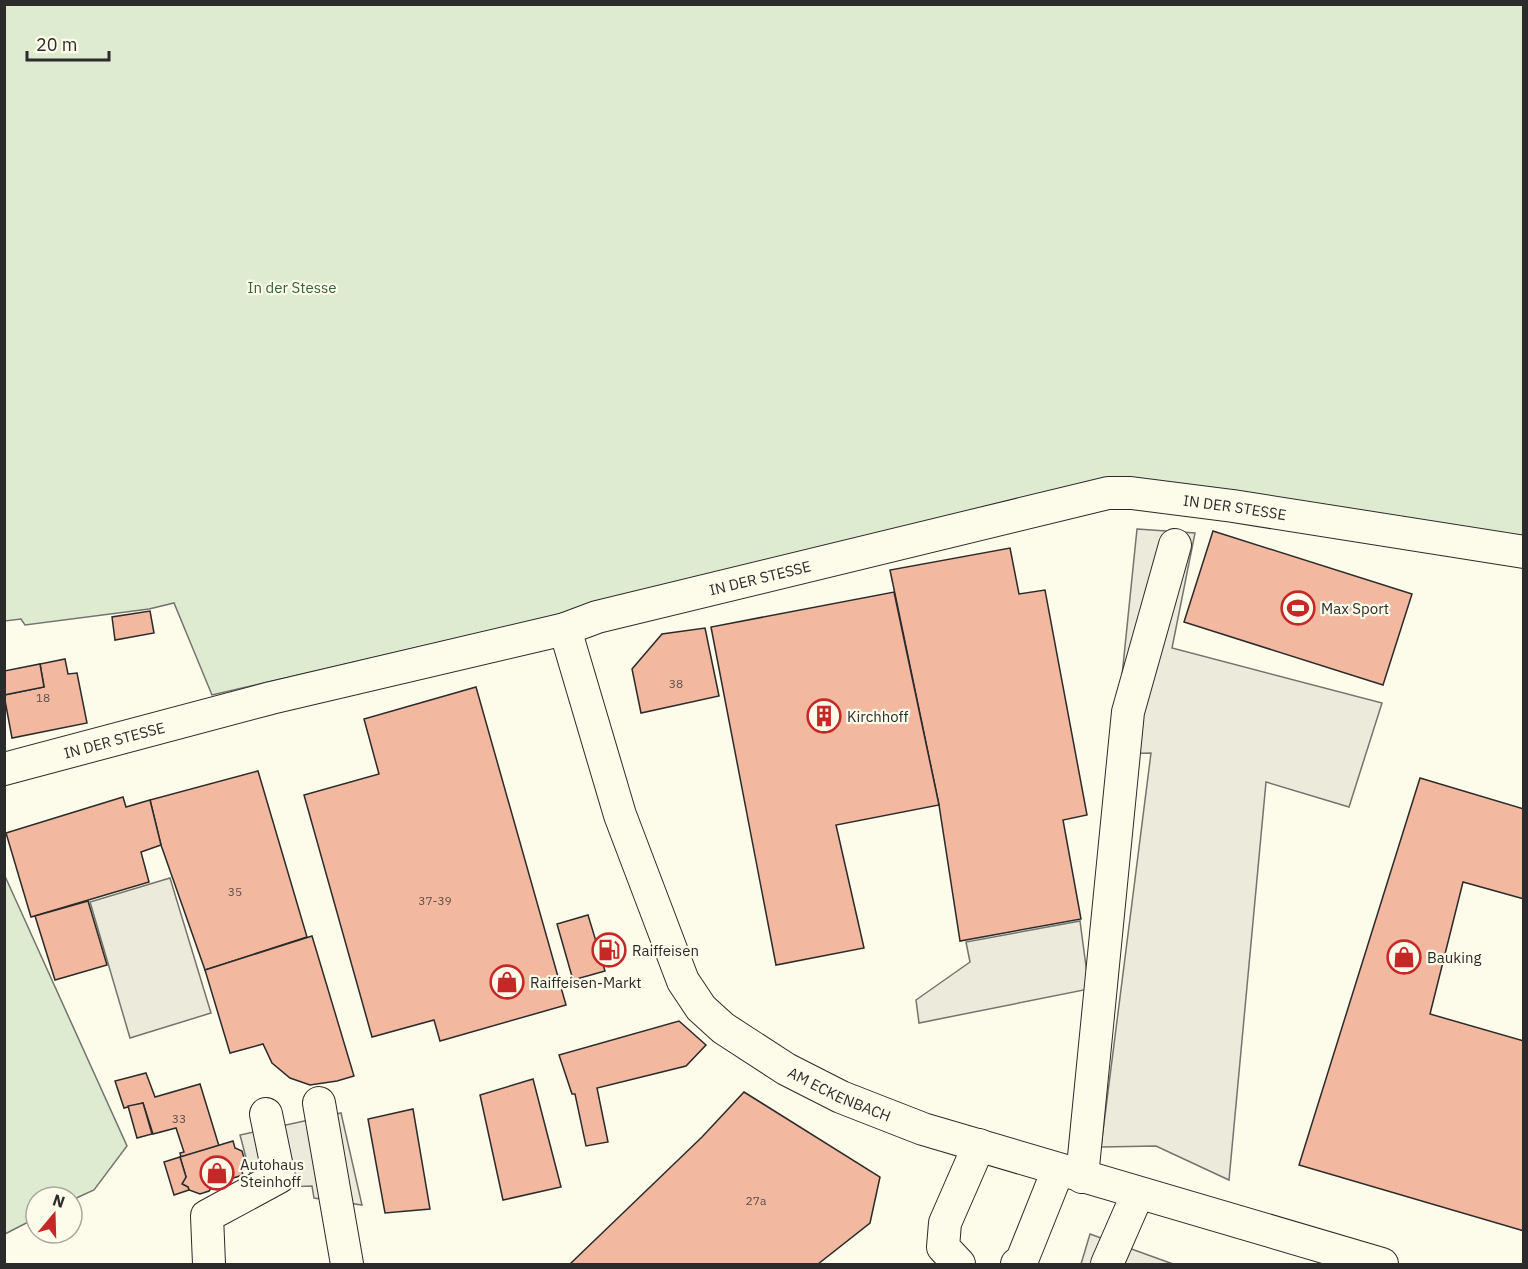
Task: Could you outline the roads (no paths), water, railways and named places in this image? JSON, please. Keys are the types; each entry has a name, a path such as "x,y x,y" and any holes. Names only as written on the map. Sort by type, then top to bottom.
{"street":[{"name":"IN DER STESSE","path":"4,769 271,698 565,629 597,617 1108,493 1131,493 1233,506 1524,552"},
{"path":"1017,1264 1022,1260 1070,1174 1128,712 1175,545"},
{"name":"AM ECKENBACH","path":"565,629 620,815 683,981 702,1008 723,1028 786,1069 841,1097 923,1129 1138,1193 1301,1255 1382,1264"},
{"path":"319,1103 347,1264"},
{"path":"210,1264 207,1216 279,1177 266,1114"},
{"path":"959,1264 943,1247 945,1224 979,1145"},
{"path":"1107,1264 1138,1193"}],"place":[{"name":"Max Sport","path":"1298,608"},
{"name":"Kirchhoff","path":"824,716"},
{"name":"Raiffeisen","path":"609,950"},
{"name":"Bauking","path":"1404,957"},
{"name":"Raiffeisen-Markt","path":"507,982"},
{"name":"Autohaus Steinhoff","path":"217,1173"}],"park label":[{"name":"In der Stesse","path":"292,287"}]}
